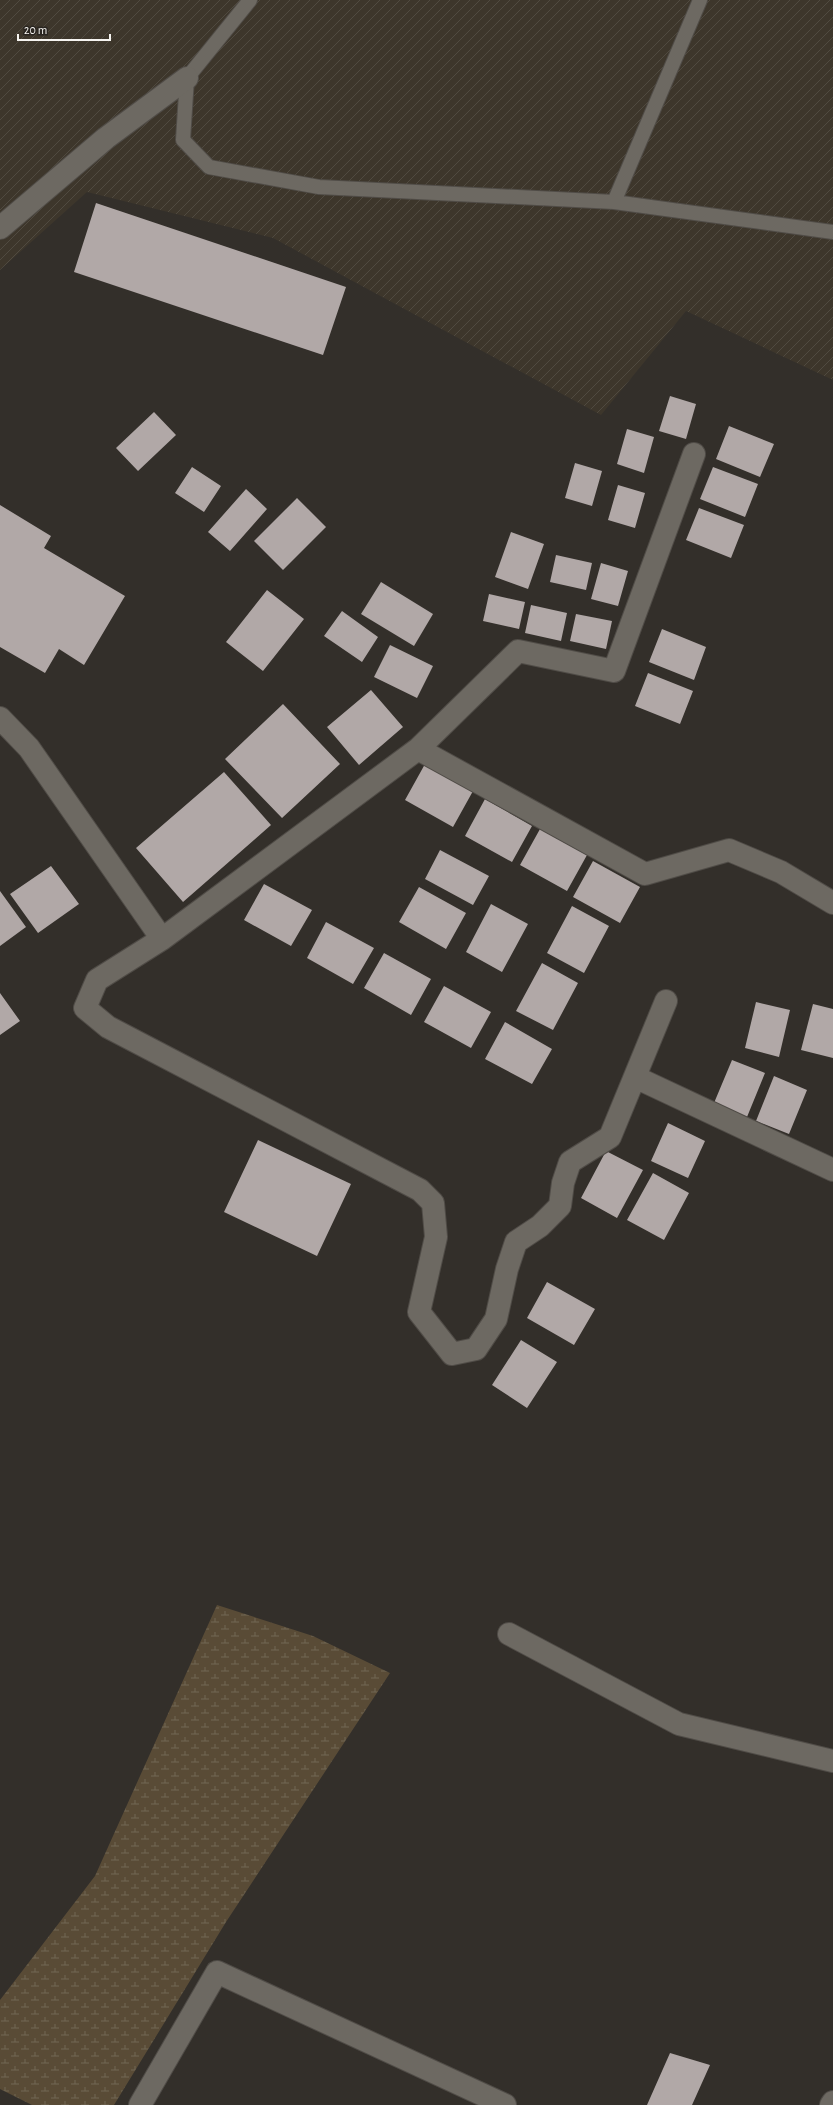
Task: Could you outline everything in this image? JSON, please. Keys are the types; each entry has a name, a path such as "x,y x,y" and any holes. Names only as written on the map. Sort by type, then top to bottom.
{"street":[{"path":"0,228 106,138 187,78"},
{"path":"666,1001 610,1137 570,1162 563,1183 560,1206 540,1226 516,1242 507,1268 496,1319 476,1349 452,1354 419,1312 436,1237 433,1203 420,1190 108,1027 85,1008 97,980 162,939 418,749 518,651 614,671 694,454"},
{"path":"0,718 29,748 162,939"},
{"path":"418,749 645,874 729,850 781,872 833,903"},
{"path":"635,1077 833,1170"},
{"path":"509,1634 679,1724 833,1761"},
{"path":"140,2105 217,1972 505,2105"}],"lane":[{"path":"250,0 187,78 184,140 209,167 319,187 614,202 833,232"},
{"path":"614,202 700,0"}],"shaded area":[{"path":"0,0 833,0 833,380 686,311 601,415 273,238 87,192 0,270"}],"green space":[{"path":"217,1605 313,1636 390,1673 226,1922 114,2105 32,2105 0,2089 0,2000 95,1876"}],"building":[{"path":"96,203 346,287 323,355 74,272"},
{"path":"670,396 696,404 686,439 659,431"},
{"path":"154,412 176,435 138,471 116,448"},
{"path":"729,426 774,444 760,477 716,459"},
{"path":"627,429 654,437 644,473 617,464"},
{"path":"575,463 602,471 592,506 565,498"},
{"path":"192,467 221,486 204,512 175,493"},
{"path":"713,467 758,484 745,517 700,499"},
{"path":"618,485 645,493 635,528 608,520"},
{"path":"246,489 267,509 230,551 208,532"},
{"path":"297,498 326,527 283,570 254,541"},
{"path":"0,505 51,536 44,548 125,596 84,665 59,649 45,673 0,647"},
{"path":"699,508 744,525 731,558 686,540"},
{"path":"511,532 544,544 528,589 495,577"},
{"path":"556,555 592,563 586,590 550,582"},
{"path":"601,563 628,571 618,606 591,599"},
{"path":"381,582 433,614 414,646 361,614"},
{"path":"267,590 304,619 263,671 226,642"},
{"path":"489,594 525,602 519,629 483,621"},
{"path":"531,605 567,613 561,641 525,633"},
{"path":"342,611 378,637 362,662 324,636"},
{"path":"576,614 612,621 606,649 570,641"},
{"path":"662,629 706,647 694,680 649,662"},
{"path":"390,645 433,666 417,698 374,677"},
{"path":"648,673 693,691 680,724 635,706"},
{"path":"371,690 403,727 359,765 327,727"},
{"path":"283,704 340,764 282,818 225,759"},
{"path":"425,764 473,791 453,827 405,800"},
{"path":"224,772 271,825 183,902 136,848"},
{"path":"485,799 532,826 512,862 465,836"},
{"path":"540,829 587,855 567,891 520,865"},
{"path":"440,850 489,876 473,905 425,879"},
{"path":"593,861 640,887 620,923 573,897"},
{"path":"51,866 79,904 38,933 10,894"},
{"path":"264,884 312,910 291,946 244,920"},
{"path":"419,887 466,913 446,949 399,922"},
{"path":"0,891 26,927 0,946"},
{"path":"491,904 528,924 502,972 466,952"},
{"path":"572,906 609,926 584,973 547,953"},
{"path":"326,922 374,948 353,984 307,958"},
{"path":"384,953 431,979 411,1015 364,988"},
{"path":"542,963 578,983 553,1030 516,1011"},
{"path":"444,986 491,1012 471,1048 424,1022"},
{"path":"0,993 20,1021 0,1035"},
{"path":"756,1002 790,1010 779,1057 745,1048"},
{"path":"813,1004 833,1009 833,1058 801,1050"},
{"path":"505,1022 552,1049 532,1084 485,1059"},
{"path":"732,1060 765,1073 747,1117 714,1103"},
{"path":"774,1076 807,1090 789,1134 756,1121"},
{"path":"668,1123 705,1141 688,1178 651,1161"},
{"path":"258,1140 351,1184 317,1256 224,1212"},
{"path":"606,1151 643,1170 617,1218 581,1198"},
{"path":"653,1173 689,1193 664,1240 627,1220"},
{"path":"547,1282 595,1309 574,1345 527,1318"},
{"path":"521,1340 557,1362 527,1408 492,1385"},
{"path":"670,2053 710,2065 692,2105 647,2105"}]}
